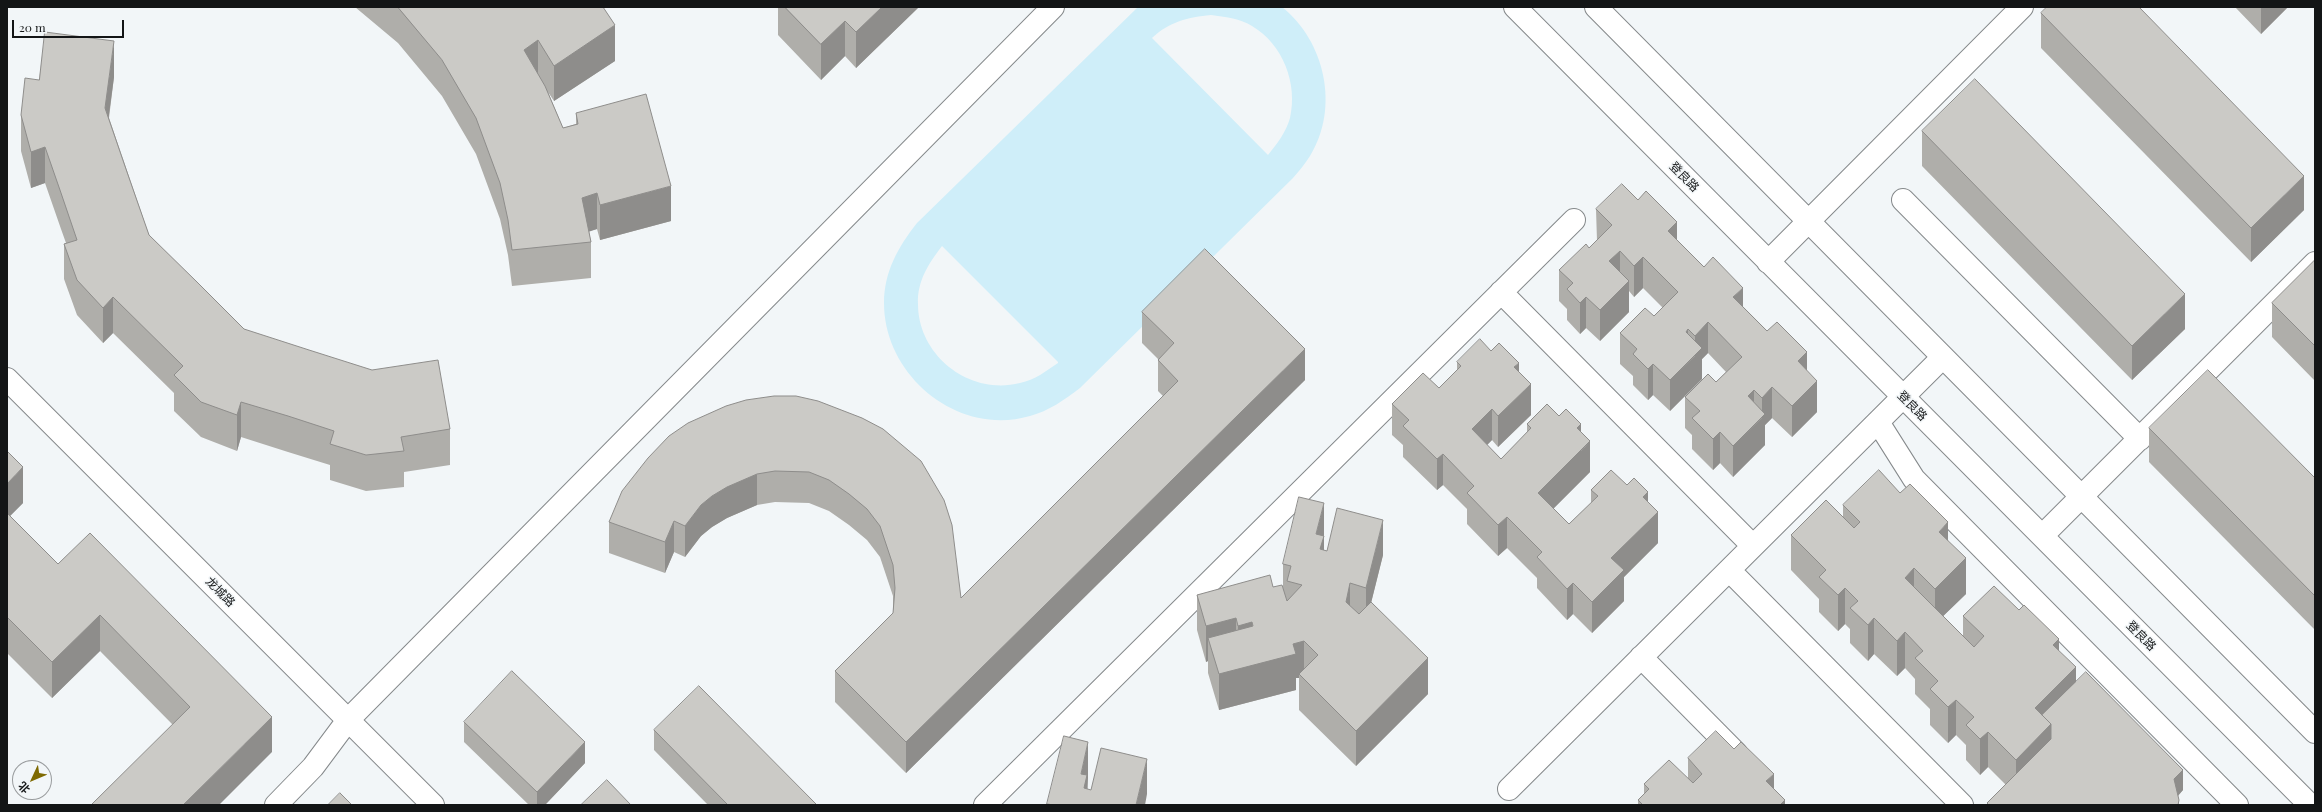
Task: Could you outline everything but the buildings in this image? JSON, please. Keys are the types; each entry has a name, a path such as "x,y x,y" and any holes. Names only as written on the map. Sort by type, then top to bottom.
{"street":[{"path":"276,805 313,767 348,720 1053,7"},
{"name":"登良路","path":"1515,7 2310,805"},
{"path":"1596,7 2315,732"},
{"path":"1768,262 1810,222 2022,7"},
{"path":"1903,200 2140,439"},
{"path":"985,805 1574,220"},
{"path":"2042,536 2082,498 2315,263"},
{"path":"1501,292 1753,546"},
{"path":"1509,789 1944,357"},
{"name":"龙城路","path":"7,379 433,805"},
{"path":"1878,422 1914,479 2237,805"},
{"path":"1729,570 1962,805"},
{"path":"1641,657 1748,765"}],"shaded area":[{"path":"1138,7 1282,7 1297,21 1309,38 1318,56 1326,97 1324,117 1319,137 1304,165 1293,178 1080,388 1062,401 1044,411 1030,416 1003,420 977,417 952,409 930,395 911,376 897,354 887,330 884,303 886,281 893,260 917,223","holes":["1211,15 1227,17 1252,26 1272,43 1286,66 1292,92 1290,118 1284,133 1268,155 1152,38 1158,32 1179,21","942,246 1058,362 1058,363 1031,380 1001,385 983,383 966,377 950,368 937,355 927,340 920,323 918,296 925,273"]}]}
